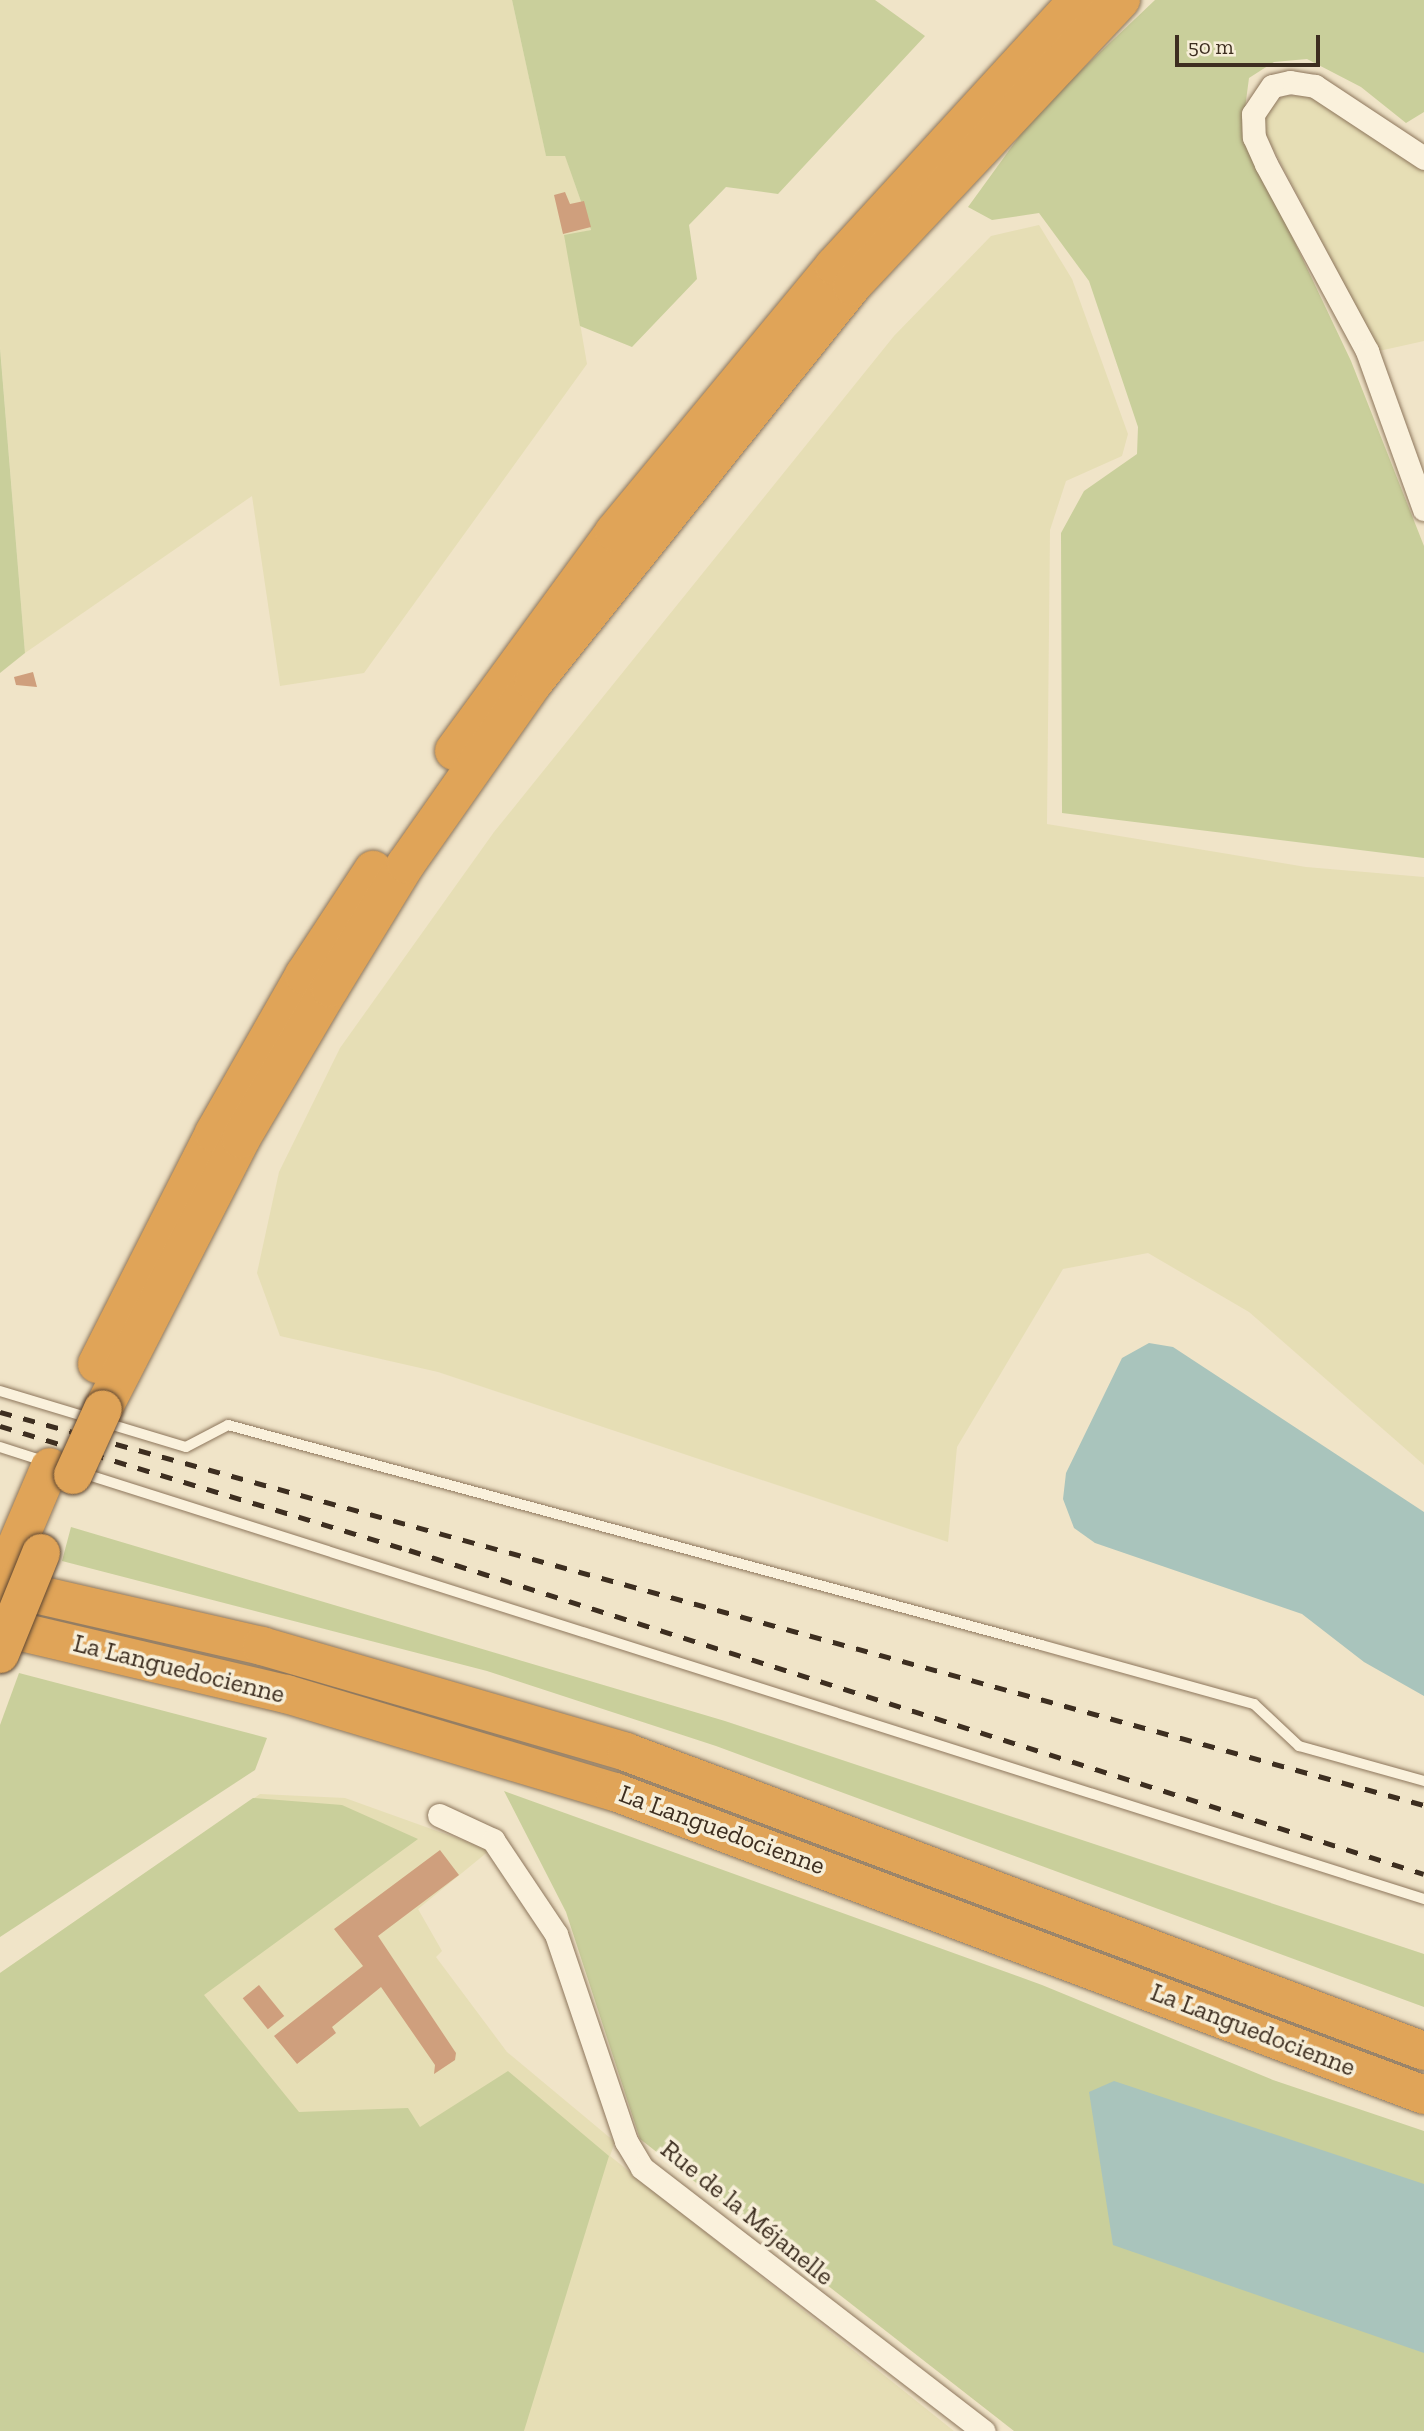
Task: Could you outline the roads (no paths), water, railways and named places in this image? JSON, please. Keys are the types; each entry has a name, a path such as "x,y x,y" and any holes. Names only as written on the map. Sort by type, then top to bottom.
{"highway":[{"path":"0,1654 28,1549 194,1170 304,975 511,668 614,532 834,266 1078,0"},
{"path":"91,1405 241,1139 330,988 406,864 534,682 852,286 1121,0"},
{"path":"0,1585 28,1549"},
{"name":"La Languedocienne","path":"0,1585 262,1646 626,1752 1424,2051"},
{"name":"La Languedocienne","path":"0,1627 298,1698 615,1792 1424,2095"}],"street":[{"path":"1424,158 1315,86 1290,82 1272,86 1261,98 1253,114 1254,137 1367,351 1424,509"},
{"name":"Rue de la Méjanelle","path":"439,1815 493,1840 556,1934 626,2141 642,2168 985,2431"}],"lane":[{"path":"0,1391 186,1447 228,1425 1041,1645 1254,1704 1299,1746 1424,1781"},
{"path":"0,1447 1424,1899"}],"water":[{"path":"1149,1343 1173,1347 1424,1512 1424,1696 1364,1662 1302,1614 1095,1543 1074,1528 1063,1499 1066,1473 1122,1358"},
{"path":"1114,2081 1424,2184 1424,2353 1113,2245 1089,2092"}],"railway":[{"path":"0,1412 1424,1805"},
{"path":"0,1426 409,1550 1424,1874"}]}
